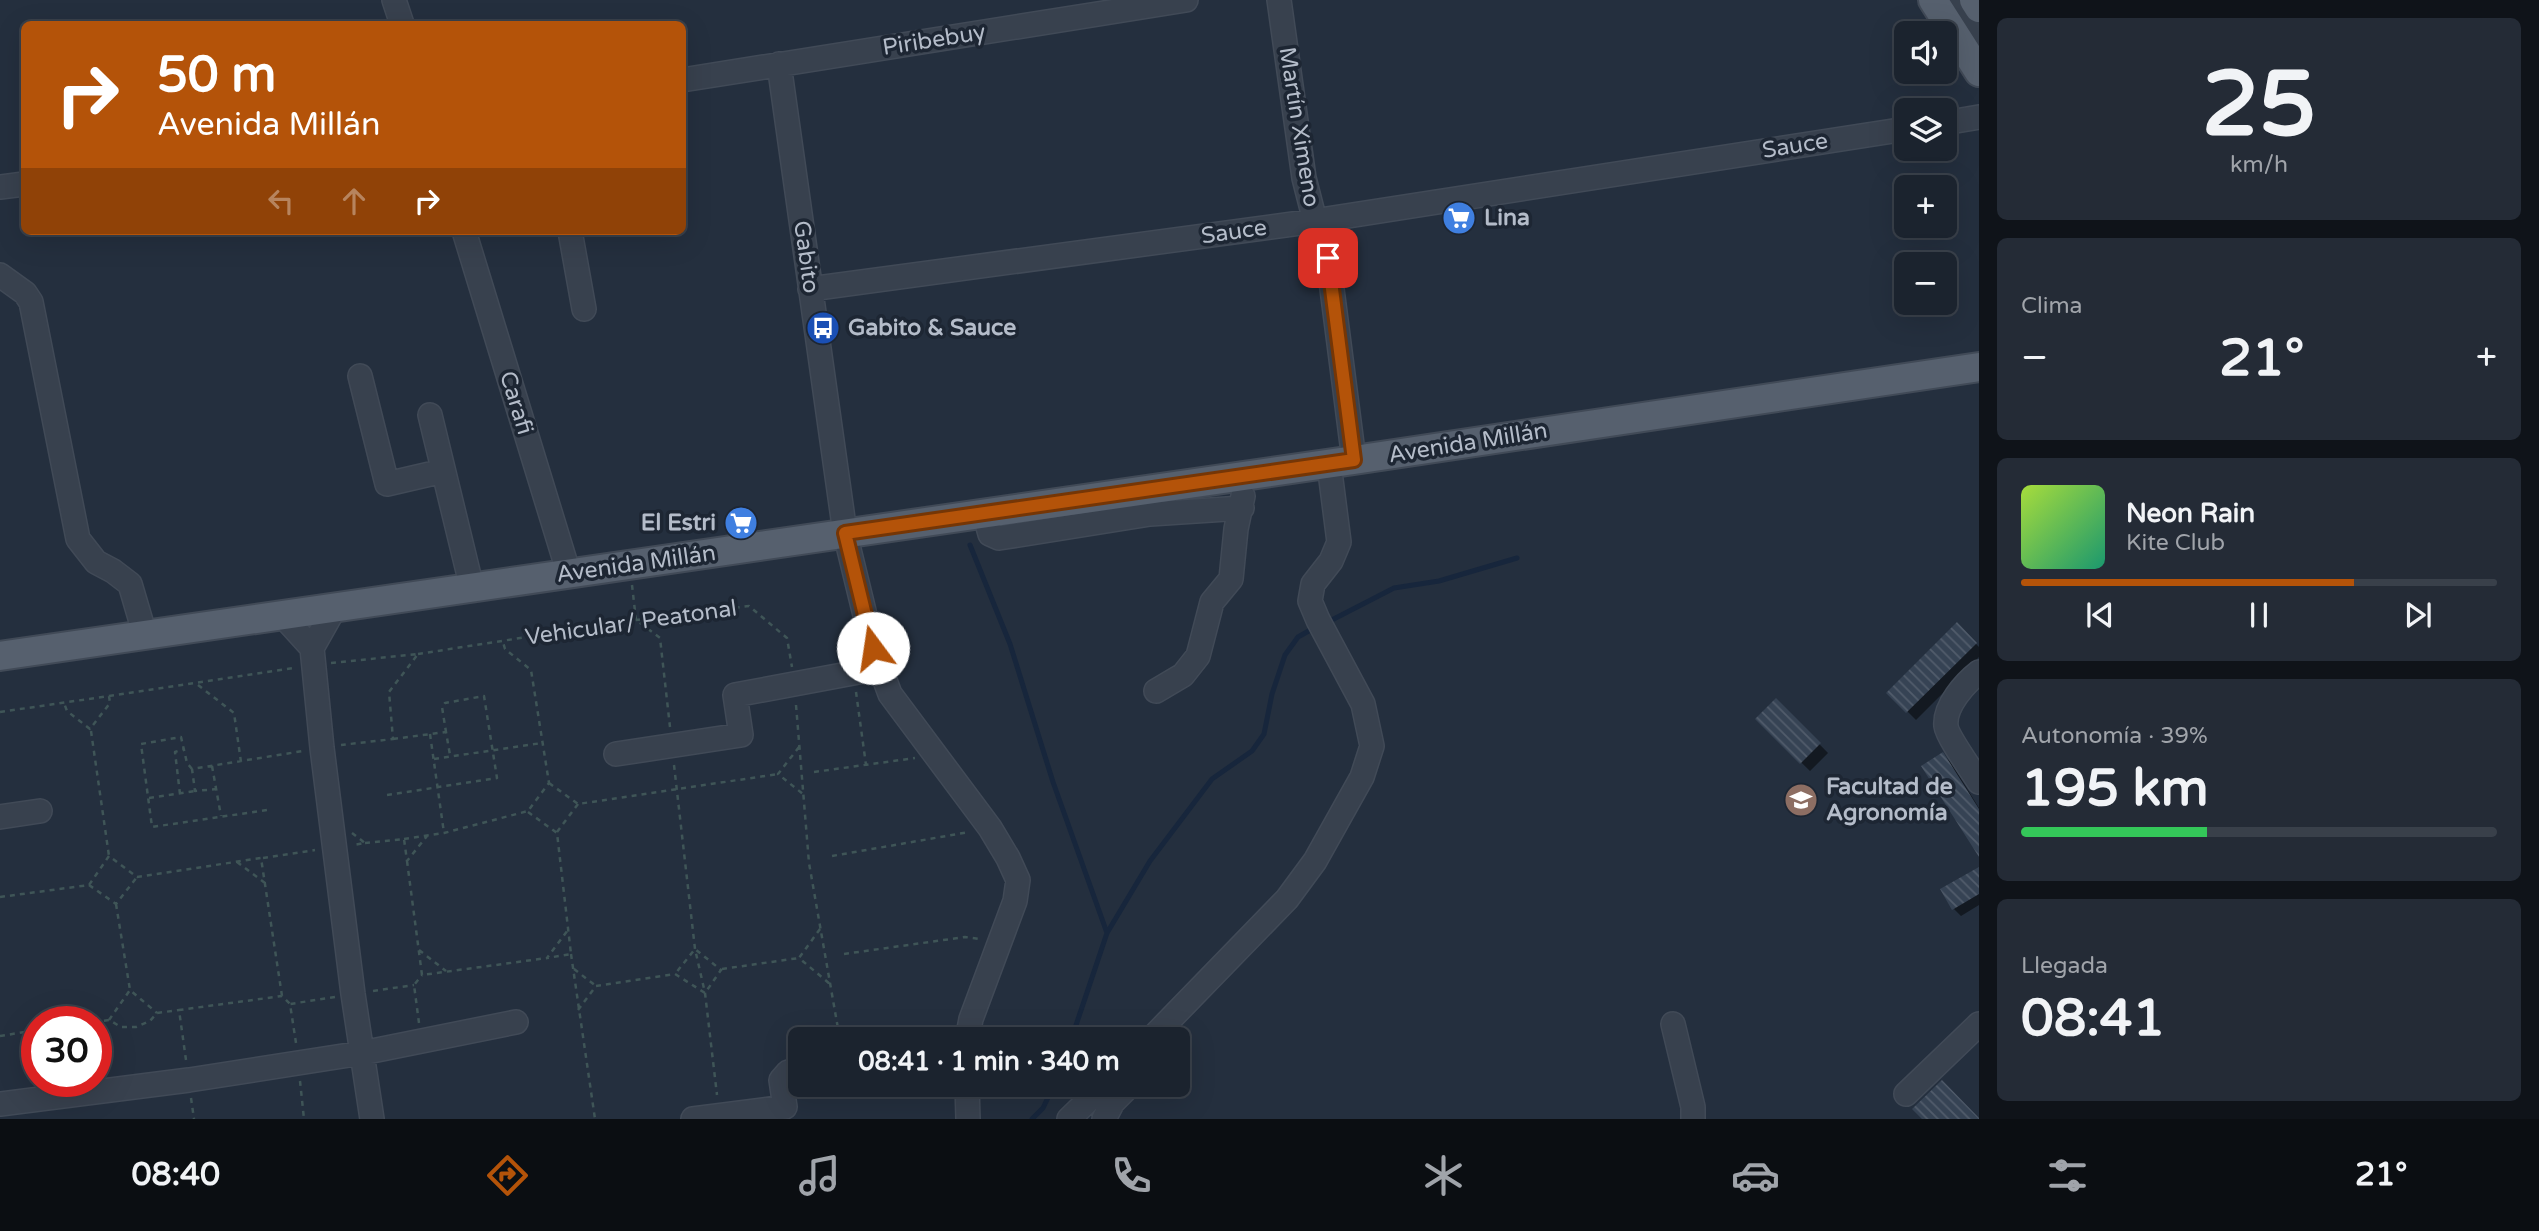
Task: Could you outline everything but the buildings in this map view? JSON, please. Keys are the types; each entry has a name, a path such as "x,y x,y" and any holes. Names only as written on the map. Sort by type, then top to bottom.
{"main road":[{"path":"1933,0 1979,72"},
{"path":"1974,0 1979,8"},
{"name":"Avenida Millán","path":"0,656 1979,367"}],"street":[{"path":"394,0 401,21"},
{"name":"Piribebuy","path":"686,78 1186,0"},
{"name":"Martín Ximeno","path":"1163,1027 1287,899 1314,861 1362,777 1372,746 1363,704 1310,601 1310,590 1331,561 1339,542 1342,462 1328,258 1304,178 1279,0"},
{"path":"1952,0 1979,41"},
{"name":"Gabito","path":"779,64 845,533"},
{"path":"1957,121 1979,117"},
{"name":"Sauce","path":"810,289 1315,221 1894,131"},
{"path":"0,187 21,184"},
{"name":"Carafi","path":"465,235 569,574"},
{"path":"570,235 584,309"},
{"path":"0,275 24,293 31,302 78,539 96,562 130,584 145,635"},
{"path":"360,376 387,484 443,471"},
{"path":"430,415 472,589"},
{"path":"1156,691 1184,675 1198,656 1212,602 1231,579 1236,528 1242,508 1246,475"},
{"path":"984,513 990,534 999,538 1150,514 1242,508"},
{"path":"845,533 873,648 890,694 990,828 1018,880 1015,901 969,1027"},
{"path":"334,609 313,656 321,748 372,1119"},
{"path":"282,615 313,656"},
{"path":"616,754 741,735 735,695 880,668"},
{"path":"1979,672 1953,702 1946,717 1945,729 1979,782"},
{"path":"0,817 40,811"},
{"path":"1172,1027 1177,1012"},
{"path":"0,1104 189,1080 362,1053 516,1022"},
{"path":"1672,1024 1693,1107 1693,1119"},
{"path":"1906,1094 1979,1024"},
{"path":"693,1119 785,1107 781,1080 788,1073"},
{"path":"967,1097 968,1119"},
{"path":"1069,1119 1092,1097"},
{"path":"1104,1119 1118,1097"}],"path":[{"path":"630,565 636,620 660,638 695,949 705,993 719,1115"},
{"name":"Vehicular/ Peatonal","path":"0,712 196,684 313,656 418,654 636,620 750,606 787,638 794,683 808,863 837,1027"},
{"name":"Vehicular/ Peatonal","path":"503,642 505,649 531,670 550,783"},
{"path":"393,739 389,692 418,654"},
{"path":"853,673 866,765"},
{"path":"196,684 234,713 241,762"},
{"path":"90,729 109,706 109,696"},
{"path":"387,794 438,789 496,778 484,696 445,704 442,707 450,756"},
{"path":"64,703 67,711 90,729 109,856 89,885"},
{"path":"191,769 321,748 446,732"},
{"path":"430,734 444,833"},
{"path":"195,791 181,737 141,744 152,827 267,810"},
{"path":"433,759 542,743"},
{"path":"365,844 444,833 528,811 550,783 578,804 778,774 799,747"},
{"path":"180,794 175,752 184,750"},
{"path":"814,772 936,755"},
{"path":"212,766 221,816"},
{"path":"778,774 803,794"},
{"path":"148,798 216,789"},
{"path":"578,804 557,833 578,1010 595,1119"},
{"path":"528,811 557,833"},
{"path":"832,856 990,828"},
{"path":"407,861 427,836"},
{"path":"404,839 422,975"},
{"path":"116,904 137,877 335,847"},
{"path":"109,856 137,877"},
{"path":"261,858 282,996 290,1004 304,1119"},
{"path":"237,862 265,883"},
{"path":"0,897 89,885 116,904 130,990 157,1013"},
{"path":"705,993 721,970 799,958 820,929"},
{"path":"547,958 568,930"},
{"path":"844,954 965,937 1001,941"},
{"path":"695,949 721,970"},
{"path":"675,974 695,949"},
{"path":"418,950 446,971"},
{"path":"290,1004 414,985 422,975 571,954"},
{"path":"799,958 830,984"},
{"path":"573,968 596,986"},
{"path":"578,1010 596,986 675,974 705,993"},
{"path":"414,985 421,1041"},
{"path":"112,1015 130,990"},
{"path":"112,1022 121,1027 136,1027 150,1021 157,1013 282,996"},
{"path":"179,1010 189,1080"},
{"path":"0,1036 21,1033"}],"waterway":[{"path":"970,545 1010,644 1053,782 1107,933"},
{"path":"1326,623 1394,588 1439,581 1517,558"},
{"path":"1075,1027 1107,933 1150,861 1212,779 1252,751 1264,734 1272,694 1285,655 1298,637 1314,628"},
{"path":"1032,1119 1043,1108 1048,1097"}],"place":[{"name":"Lina","path":"1459,218"},
{"name":"Gabito & Sauce","path":"823,328"},
{"name":"El Estri","path":"741,523"},
{"name":"Facultad de Agronomía","path":"1801,800"}],"route":[{"path":"873,648 845,533 1354,460 1328,258"}]}
